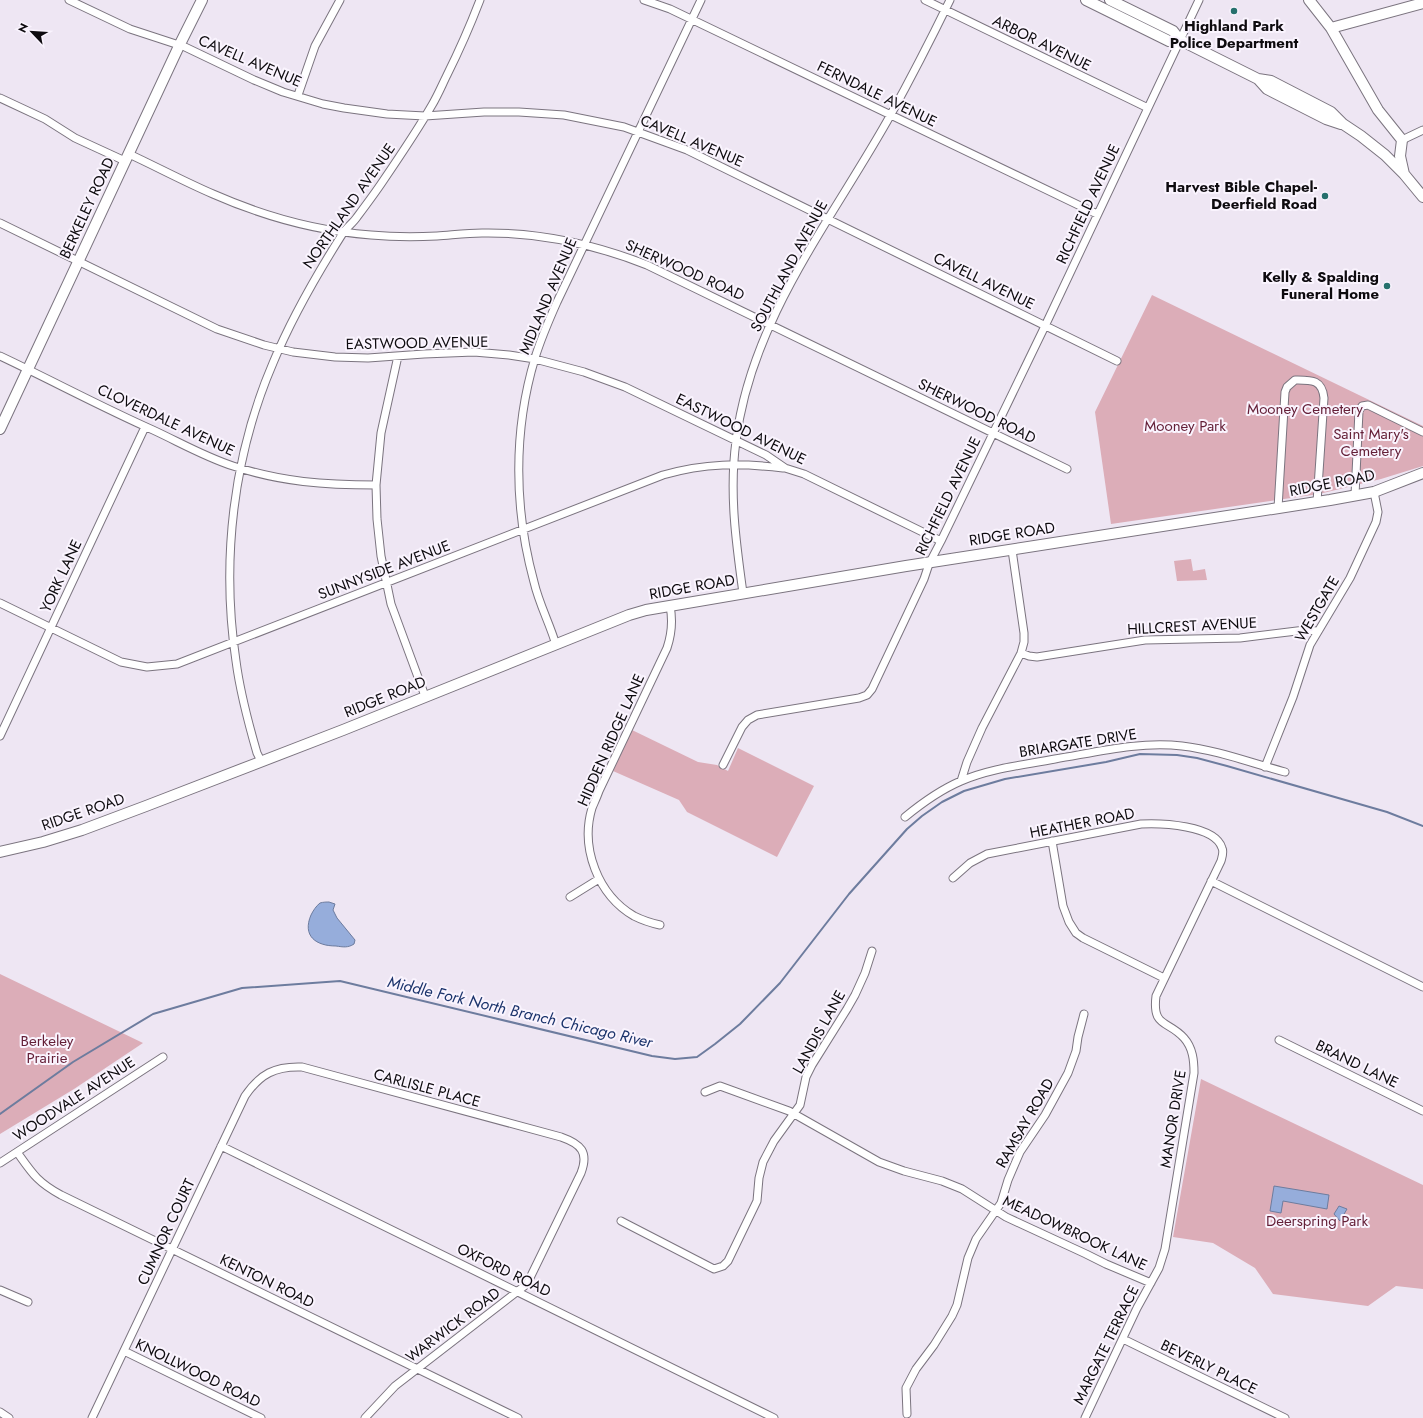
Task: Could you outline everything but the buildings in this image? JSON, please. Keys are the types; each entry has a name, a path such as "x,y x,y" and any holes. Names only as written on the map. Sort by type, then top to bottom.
{"street":[{"name":"CAVELL AVENUE","path":"69,0 130,29 179,46 283,92 298,95 323,104 387,114 424,116 484,112 544,113 624,127 638,131 687,150 1117,361"},
{"name":"BERKELEY ROAD","path":"0,429 179,46 202,0"},
{"path":"298,95 316,46 340,0"},
{"name":"NORTHLAND AVENUE","path":"261,761 257,753 242,695 234,643 230,590 233,518 246,442 260,397 279,348 316,277 344,232 356,219 382,182 432,104 461,45 480,0"},
{"name":"FERNDALE AVENUE","path":"644,0 670,9 692,19 890,116 1097,214"},
{"name":"MIDLAND AVENUE","path":"556,645 534,583 522,530 519,480 521,431 526,397 535,359 548,322 701,0"},
{"name":"ARBOR AVENUE","path":"925,0 1148,108"},
{"name":"SOUTHLAND AVENUE","path":"743,593 733,506 734,465 736,441 748,384 756,359 770,324 795,276 827,219 890,116 950,0"},
{"path":"1086,0 1169,40 1180,40"},
{"path":"1110,0 1173,31 1180,40 1258,79 1271,81 1331,112 1343,124 1385,155 1404,174 1423,197"},
{"name":"RICHFIELD AVENUE","path":"724,765 742,727 748,720 757,715 859,698 867,695 872,689 924,579 929,564 1045,326 1199,0"},
{"path":"1309,0 1331,28 1378,110 1402,140 1400,156 1404,174"},
{"path":"1331,28 1423,3"},
{"name":"SHERWOOD ROAD","path":"0,98 45,119 75,138 127,157 256,211 311,226 344,232 409,237 481,232 511,233 542,236 598,247 648,265 1067,470"},
{"path":"1402,140 1423,130"},
{"name":"EASTWOOD AVENUE","path":"0,223 217,329 242,338 279,348 335,358 368,358 474,352 535,359 584,372 625,387 766,455 785,468 804,474 941,541"},
{"name":"CLOVERDALE AVENUE","path":"0,356 212,458 270,476 315,484 376,486"},
{"path":"398,356 386,403 381,433 376,486 377,519 381,556 386,582 397,622 425,696"},
{"path":"1278,508 1286,392 1287,387 1295,380 1309,380 1316,382 1321,386 1323,391 1324,398 1317,502"},
{"path":"1355,495 1359,410 1362,406 1368,405 1423,432"},
{"name":"YORK LANE","path":"0,736 145,427"},
{"name":"SUNNYSIDE AVENUE","path":"0,603 121,662 147,667 177,664 663,475 681,470 722,464 785,468"},
{"name":"RIDGE ROAD","path":"0,852 43,842 82,830 343,730 629,615 646,610 743,593 1374,492 1423,473"},
{"name":"WESTGATE","path":"1265,767 1294,697 1310,645 1350,578 1376,522 1378,512 1374,492"},
{"path":"961,781 967,762 982,728 1021,653 1024,642 1012,550"},
{"name":"HIDDEN RIDGE LANE","path":"660,925 641,920 624,910 606,890 599,879 593,864 590,850 590,822 592,809 601,787 667,648 672,632 670,606"},
{"name":"HILLCREST AVENUE","path":"1021,653 1036,657 1145,640 1240,638 1305,630 1318,631"},
{"name":"BRIARGATE DRIVE","path":"904,817 938,793 961,781 986,772 1111,749 1145,745 1170,745 1204,750 1265,767"},
{"path":"1265,767 1285,772"},
{"name":"HEATHER ROAD","path":"953,878 970,863 987,854 1141,824 1157,823 1181,826 1208,834 1220,843"},
{"path":"1052,841 1063,906 1069,922 1076,932 1083,938 1164,978"},
{"name":"MANOR DRIVE","path":"1151,1283 1159,1268 1165,1249 1194,1073 1193,1056 1190,1047 1184,1038 1161,1022 1156,1015 1156,996 1221,861 1223,849 1220,843"},
{"path":"570,897 599,879"},
{"path":"1211,882 1423,987"},
{"name":"LANDIS LANE","path":"621,1221 714,1268 723,1266 732,1254 757,1201 758,1178 763,1162 781,1130 800,1105 802,1089 812,1065 847,1009 865,973 872,951"},
{"name":"RAMSAY ROAD","path":"907,1414 906,1388 916,1369 947,1326 957,1305 972,1248 982,1227 1001,1203 1008,1180 1020,1152 1058,1094 1068,1073 1076,1051 1084,1014"},
{"name":"BRAND LANE","path":"1279,1040 1423,1111"},
{"name":"WOODVALE AVENUE","path":"0,1163 163,1056"},
{"name":"CARLISLE PLACE","path":"278,1069 288,1066 302,1067 570,1140"},
{"name":"CUMNOR COURT","path":"92,1418 245,1096 258,1080 268,1073 278,1069"},
{"name":"MEADOWBROOK LANE","path":"705,1092 720,1086 795,1113 879,1162 956,1186 1006,1218 1151,1283"},
{"name":"WARWICK ROAD","path":"365,1418 395,1386 416,1368 527,1284 584,1164 582,1150 570,1140"},
{"name":"OXFORD ROAD","path":"221,1146 774,1418"},
{"name":"KENTON ROAD","path":"17,1152 34,1177 46,1187 518,1418"},
{"name":"MARGATE TERRACE","path":"1085,1418 1151,1283"},
{"path":"0,1290 28,1302"},
{"name":"BEVERLY PLACE","path":"1123,1339 1285,1418"},
{"name":"KNOLLWOOD ROAD","path":"124,1351 261,1418"},
{"path":"0,1412 9,1418"}],"green space":[{"name":"Mooney Park","path":"1152,295 1423,426 1423,466 1381,479 1319,494 1111,524 1095,412"},
{"path":"1191,559 1193,571 1205,569 1207,580 1177,581 1174,561"},
{"path":"632,730 698,762 717,765 728,771 738,748 814,786 777,857 687,812 679,800 613,771"},
{"name":"Berkeley Prairie","path":"0,974 143,1043 74,1089 0,1134"},
{"name":"Deerspring Park","path":"1201,1079 1423,1185 1423,1289 1396,1286 1368,1306 1273,1294 1255,1268 1213,1243 1173,1237"}],"water":[{"path":"329,902 335,904 333,910 337,918 355,940 354,944 348,947 329,946 317,942 310,934 308,929 311,915 320,903"},
{"path":"1274,1186 1329,1195 1327,1209 1283,1201 1281,1213 1270,1211"},
{"path":"1339,1206 1347,1209 1340,1221 1334,1214"}],"waterway":[{"name":"Middle Fork North Branch Chicago River","path":"0,1114 73,1062 153,1014 242,988 340,981 652,1056 675,1059 697,1057 740,1024 780,983 849,894 907,829 942,802 964,791 1005,779 1106,762 1140,754 1177,755 1197,758 1227,766 1387,812 1423,826"}],"place":[{"name":"Highland Park Police Department","path":"1234,11"},
{"name":"Harvest Bible Chapel- Deerfield Road","path":"1325,196"},
{"name":"Kelly & Spalding Funeral Home","path":"1387,286"}],"park label":[{"name":"Mooney Cemetery","path":"1305,409"},
{"name":"Saint Mary's Cemetery","path":"1371,442"}]}
